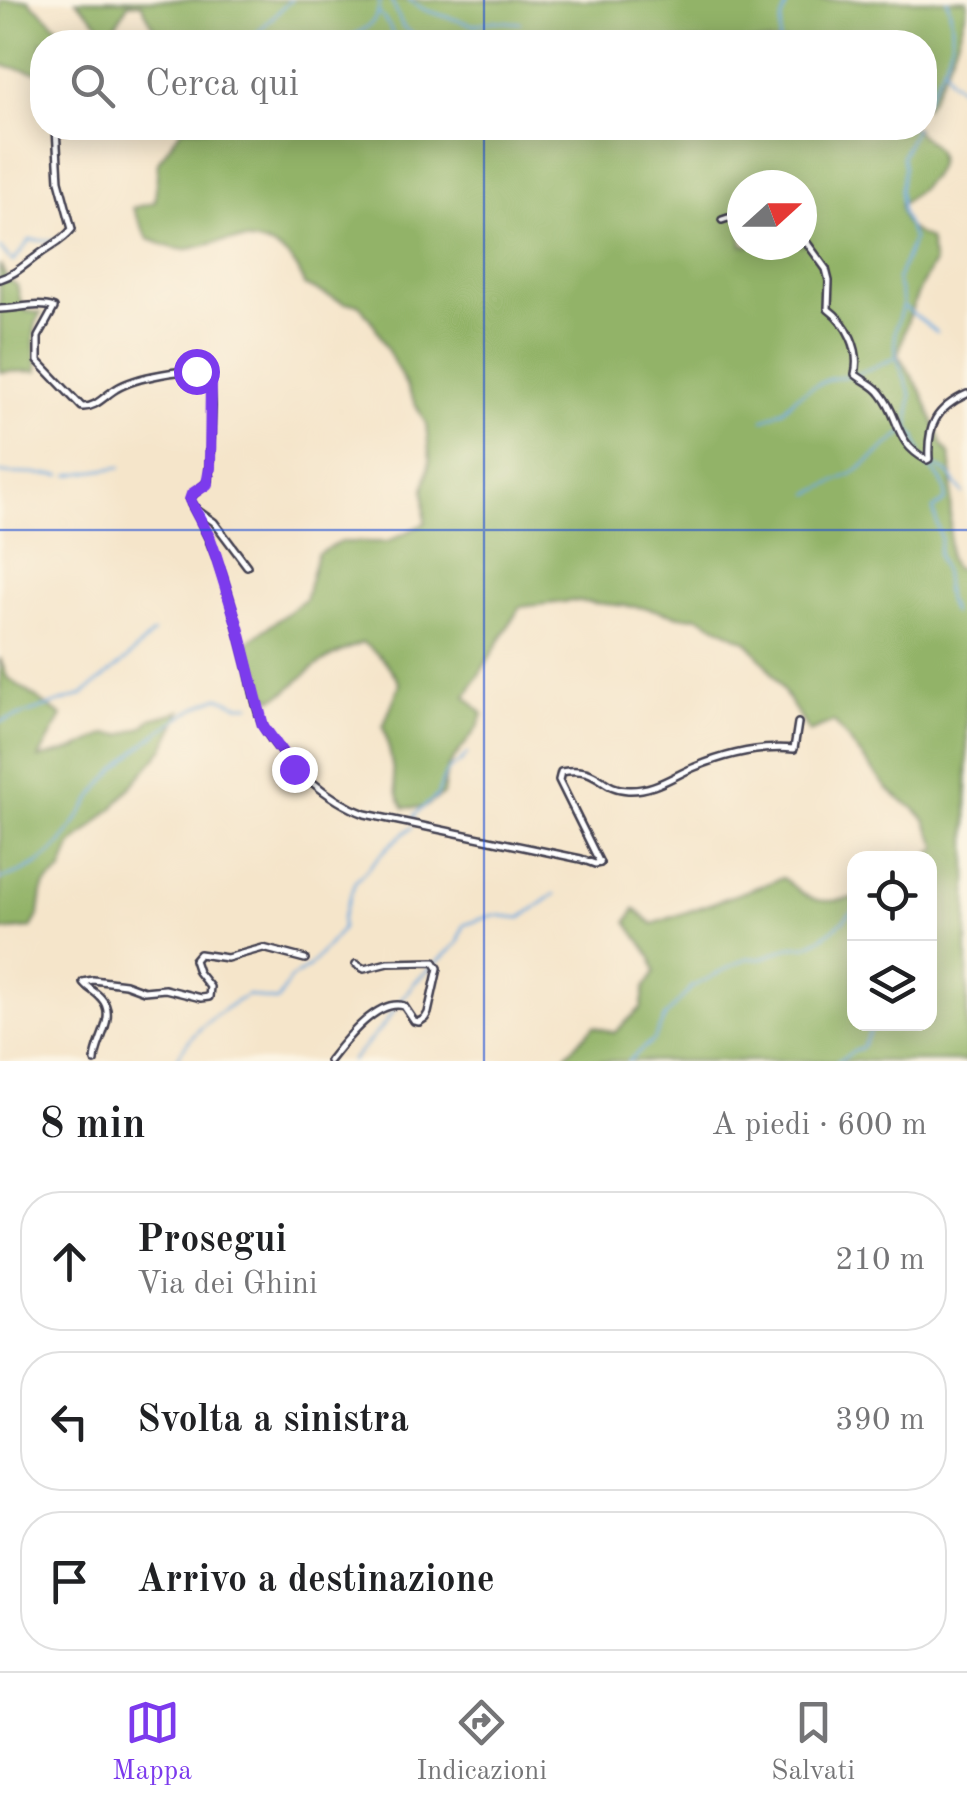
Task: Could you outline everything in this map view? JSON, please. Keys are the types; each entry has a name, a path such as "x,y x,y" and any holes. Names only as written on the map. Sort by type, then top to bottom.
{"street":[{"path":"0,280 14,275 72,229 59,181 57,140"},
{"path":"722,220 727,218"},
{"path":"817,257 830,281 828,309 845,326 858,358 855,374 883,396 903,442 914,453 929,459 928,434 938,414 967,394"},
{"path":"0,308 54,308 38,337 38,360 82,408 131,382 196,371 208,371 211,375 210,478 190,497 191,504 216,556 265,731 294,769 354,810 598,864 600,859 559,780 561,772 588,771 616,788 654,788 691,768 739,752 794,749 798,724"},
{"path":"191,504 210,517 247,566"},
{"path":"95,1061 106,1007 102,998 82,982 93,980 144,991 165,989 209,997 210,987 194,960 199,954 227,958 263,948 305,960"},
{"path":"328,1061 359,1026 390,1006 404,1006 419,1022 428,1013 438,968 434,962 388,963 364,969 356,964"}],"green space":[{"path":"0,0 28,0 62,30 30,30 30,71 0,65"},
{"path":"76,0 967,0 962,24 937,86 937,30 155,30 141,3 128,4 113,30 105,30"},
{"path":"174,140 926,140 932,145 938,156 934,172 900,205 908,227 929,239 934,263 908,319 898,355 922,392 950,455 949,558 954,568 967,571 967,1061 560,1061 594,1026 614,1033 641,1008 645,987 655,972 652,958 627,922 635,909 653,924 783,878 816,900 847,899 847,1031 937,1031 937,851 934,851 938,848 925,820 888,789 834,722 809,732 767,665 747,642 699,617 573,601 520,607 466,696 483,714 478,727 447,768 443,794 425,807 404,808 383,727 400,684 384,660 362,643 329,658 272,699 260,686 245,644 305,600 317,554 340,542 387,542 425,523 424,490 430,459 426,424 375,326 359,304 345,303 304,285 292,261 260,243 219,242 184,249 148,239 133,208 155,202 158,162"},
{"path":"0,264 7,279 17,285 26,311 41,313 34,333 38,371 0,372"},
{"path":"0,658 7,677 62,716 39,758 75,749 107,734 122,735 143,727 151,719 181,711 164,748 114,807 71,846 62,871 45,885 39,914 31,928 0,931"}],"waterway":[{"path":"260,30 291,0"},
{"path":"363,30 376,16 380,0"},
{"path":"391,0 407,30"},
{"path":"409,0 425,10 473,25 494,21 520,23"},
{"path":"780,30 789,0"},
{"path":"937,78 951,41 947,0"},
{"path":"379,13 391,30"},
{"path":"944,66 950,80 967,93"},
{"path":"909,140 902,156 900,190 902,213 913,239 897,281 903,303 895,331 896,355 911,395 909,428 920,452"},
{"path":"0,248 13,262 30,240 58,241"},
{"path":"904,307 937,332"},
{"path":"763,420 816,385 855,375 895,358"},
{"path":"810,494 857,471 909,428"},
{"path":"923,459 945,488 945,501 933,509 941,539 938,554 952,613"},
{"path":"928,465 946,472 963,493"},
{"path":"69,475 121,467"},
{"path":"0,473 61,475"},
{"path":"0,722 82,695 153,633"},
{"path":"0,879 42,861 68,834 116,769 165,728 219,697 250,705"},
{"path":"414,819 437,796 449,769 467,754"},
{"path":"176,1061 198,1031 237,1001 248,995 278,1000 290,979 310,966 342,929 355,882 412,827"},
{"path":"351,1061 413,984 458,943 464,925 493,915 521,918 555,894"},
{"path":"628,1061 654,1039 665,1017 692,987 747,958 760,959 790,947 806,946 847,917"},
{"path":"837,1061 862,1047 870,1031"}],"route":[{"path":"196,371 208,371 211,375 210,478 190,500 216,556 263,726 294,769"}]}
